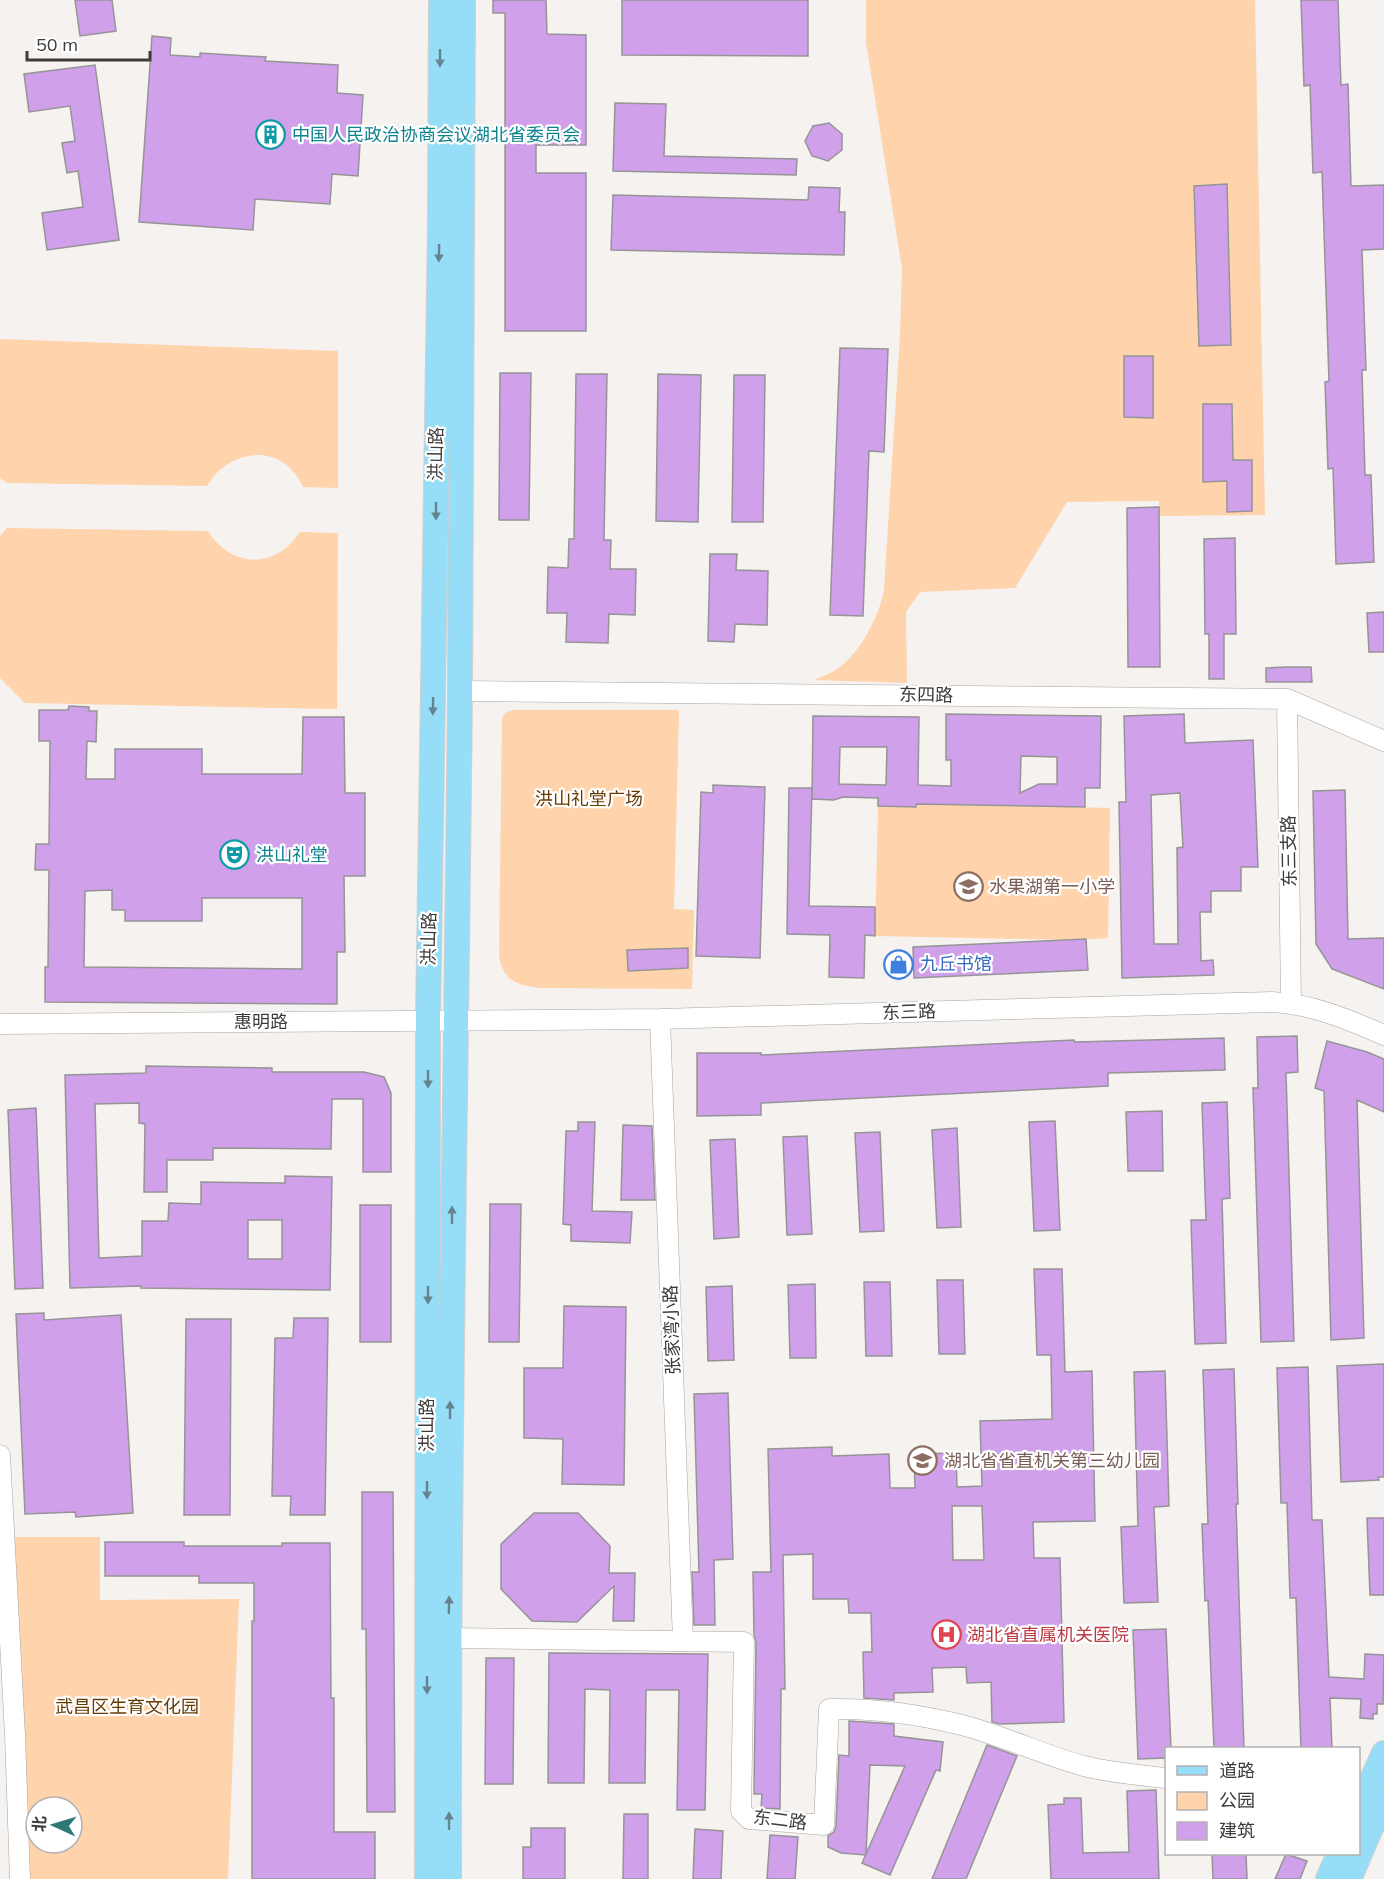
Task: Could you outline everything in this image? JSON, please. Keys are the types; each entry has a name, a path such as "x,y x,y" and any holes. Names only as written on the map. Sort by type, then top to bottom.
{"main road":[{"name":"洪山路","path":"427,1879 428,1020 440,228 441,0"},
{"name":"洪山路","path":"449,1879 448,1638 454,1020 460,691 463,0"},
{"path":"1360,1830 1367,1799 1384,1753"},
{"path":"1328,1879 1339,1855"},
{"path":"1349,1879 1354,1855"}],"street":[{"name":"东四路","path":"460,691 1287,699 1384,741"},
{"name":"东三支路","path":"1287,699 1291,1003"},
{"name":"东三路","path":"428,1020 660,1019 1254,1002 1291,1003 1337,1015 1384,1035"},
{"name":"张家湾小路","path":"660,1019 683,1641"},
{"name":"惠明路","path":"0,1024 428,1020"},
{"name":"惠明路","path":"0,1039 94,1024"},
{"path":"0,1455 7,1735 20,1879"},
{"name":"东二路","path":"448,1638 744,1642 741,1811 749,1819 824,1824 829,1709 886,1711 940,1720 997,1735 1083,1766 1112,1772 1165,1778"}],"green space":[{"path":"866,0 1255,0 1265,515 1159,516 1159,501 1067,502 1015,588 920,592 906,612 907,683 814,680 837,669 855,652 874,621 884,589 902,269 866,42"},
{"path":"0,339 338,351 338,488 303,487 294,472 283,462 256,455 242,457 229,463 207,486 7,483 0,478"},
{"path":"7,528 208,531 229,552 241,558 254,560 279,553 300,532 338,533 337,709 25,703 0,678 0,536"},
{"name":"洪山礼堂广场","path":"512,710 679,710 674,909 694,910 692,989 540,988 518,983 504,971 499,956 502,719 505,713"},
{"path":"916,799 938,804 1110,808 1108,938 1072,940 875,936 878,806 915,807"},
{"name":"武昌区生育文化园","path":"12,1537 100,1537 100,1600 239,1599 228,1879 27,1879 26,1855 84,1855 84,1795 24,1795 24,1811"}],"building":[{"path":"75,0 112,0 116,31 80,36"},
{"path":"493,0 546,0 547,34 586,35 586,145 536,145 536,173 586,173 586,331 505,331 505,13 493,13"},
{"path":"622,0 808,0 808,56 622,55"},
{"path":"1301,0 1338,0 1341,85 1348,84 1351,186 1384,185 1384,249 1362,250 1366,370 1362,370 1365,475 1371,475 1374,562 1336,564 1333,468 1328,469 1325,382 1329,381 1322,172 1313,173 1310,85 1304,86"},
{"name":"中国人民政治协商会议湖北省委员会","path":"152,36 171,38 170,55 200,57 200,53 266,57 265,61 338,65 337,93 363,95 358,176 332,174 330,204 255,199 253,230 139,222"},
{"path":"95,65 119,240 47,250 42,213 83,207 78,171 67,173 62,143 75,141 70,106 29,112 24,74"},
{"path":"615,103 666,104 664,156 797,159 796,175 613,171"},
{"path":"829,123 842,134 842,150 828,161 812,156 805,141 813,126"},
{"path":"1227,184 1231,345 1199,346 1194,186"},
{"path":"809,187 840,188 839,212 845,212 844,255 611,250 613,195 808,200"},
{"path":"840,348 888,349 884,452 869,451 863,616 830,615"},
{"path":"1124,356 1153,356 1153,418 1124,417"},
{"path":"500,373 531,373 529,520 499,520"},
{"path":"576,374 607,374 604,540 611,540 610,569 636,569 635,615 609,614 608,643 566,642 567,613 547,613 548,567 568,568 569,539 574,539"},
{"path":"658,374 701,375 698,522 656,521"},
{"path":"734,375 765,375 763,522 732,522"},
{"path":"1203,404 1232,404 1233,460 1252,460 1252,511 1227,512 1227,481 1203,482"},
{"path":"1159,507 1160,667 1128,667 1127,508"},
{"path":"1235,538 1236,634 1224,634 1224,679 1209,679 1209,634 1205,634 1204,539"},
{"path":"710,554 737,554 736,570 768,571 767,625 735,624 734,642 708,641"},
{"path":"1384,612 1384,652 1369,652 1367,613"},
{"path":"1311,667 1312,682 1266,682 1266,668"},
{"name":"洪山礼堂","path":"69,706 89,707 89,711 97,711 96,742 87,741 86,779 115,779 115,749 202,749 202,774 302,774 303,717 344,717 345,793 365,793 365,876 344,876 345,952 337,952 337,1004 45,1002 45,967 48,967 49,870 35,870 36,844 49,844 50,741 39,741 39,710 68,710","holes":["112,890 112,910 125,910 125,921 202,921 202,898 302,898 302,969 84,967 85,891"]},
{"path":"946,714 1101,716 1100,788 1085,788 1085,807 916,804 916,807 878,806 878,798 812,799 813,716 919,717 918,785 951,786 951,760 946,760","holes":["840,747 887,747 886,785 839,784","1021,756 1057,757 1057,784 1039,784 1020,793"]},
{"path":"1184,714 1185,743 1253,740 1258,867 1241,867 1241,891 1211,891 1211,912 1200,912 1201,961 1213,960 1214,975 1122,978 1119,802 1126,802 1124,716","holes":["1180,793 1183,847 1177,848 1178,944 1154,944 1151,795"]},
{"path":"713,785 765,787 760,958 696,956 701,792 713,793"},
{"path":"789,788 812,788 809,906 875,907 875,936 865,935 864,978 829,977 830,935 787,934"},
{"path":"1345,790 1348,939 1384,938 1384,989 1332,969 1316,944 1313,791"},
{"path":"1086,939 1088,970 914,978 913,947"},
{"path":"688,948 688,968 628,971 627,950"},
{"path":"1297,1036 1298,1072 1286,1073 1294,1341 1261,1342 1253,1088 1258,1088 1257,1037"},
{"path":"1224,1038 1225,1070 1108,1073 1108,1086 761,1103 761,1115 697,1116 697,1053 761,1053 761,1055 1074,1040 1075,1042"},
{"path":"1327,1041 1384,1059 1384,1112 1357,1100 1364,1338 1331,1340 1324,1091 1315,1088"},
{"path":"146,1066 272,1068 272,1072 364,1072 384,1077 391,1093 391,1172 363,1172 363,1099 332,1099 331,1149 213,1148 213,1160 167,1160 167,1192 144,1192 145,1124 139,1123 139,1103 95,1104 99,1258 142,1256 142,1221 168,1221 169,1203 201,1204 201,1182 285,1183 285,1176 332,1177 330,1290 141,1288 141,1286 70,1288 65,1075 146,1073","holes":["248,1220 282,1220 282,1259 248,1259"]},
{"path":"1227,1102 1230,1198 1222,1199 1226,1343 1195,1344 1191,1220 1206,1220 1202,1103"},
{"path":"36,1108 43,1288 15,1289 8,1110"},
{"path":"1162,1111 1163,1171 1128,1171 1126,1112"},
{"path":"1055,1121 1060,1230 1034,1231 1029,1122"},
{"path":"578,1122 595,1122 592,1211 632,1212 630,1243 571,1241 571,1225 563,1224 566,1131 578,1131"},
{"path":"623,1125 652,1126 655,1200 621,1200"},
{"path":"957,1128 961,1227 937,1228 932,1130"},
{"path":"880,1132 884,1231 860,1232 855,1133"},
{"path":"807,1136 812,1234 787,1235 783,1137"},
{"path":"735,1139 739,1237 714,1239 710,1140"},
{"path":"490,1204 521,1204 519,1342 489,1342"},
{"path":"360,1205 391,1205 391,1342 360,1342"},
{"path":"1034,1269 1062,1269 1065,1372 1092,1371 1095,1521 1033,1522 1034,1558 1060,1558 1064,1722 1000,1724 992,1722 991,1682 967,1683 966,1667 932,1668 933,1692 894,1693 894,1700 864,1698 863,1652 872,1652 871,1613 849,1613 848,1599 813,1599 813,1554 783,1555 785,1689 781,1689 780,1809 761,1808 762,1794 754,1794 756,1642 753,1572 771,1572 768,1449 832,1447 832,1456 889,1454 890,1488 915,1488 914,1454 956,1453 957,1487 982,1486 980,1421 1052,1419 1051,1355 1037,1355","holes":["952,1506 982,1506 984,1560 953,1560"]},
{"path":"937,1280 963,1280 965,1354 939,1354"},
{"path":"864,1282 890,1282 892,1356 866,1356"},
{"path":"815,1284 816,1358 790,1358 788,1285"},
{"path":"732,1286 734,1360 708,1361 706,1287"},
{"path":"564,1306 626,1307 624,1485 562,1484 563,1439 524,1438 524,1368 563,1368"},
{"path":"44,1313 44,1320 121,1315 133,1513 76,1517 75,1512 25,1514 16,1314"},
{"path":"294,1318 328,1318 325,1515 290,1515 291,1496 272,1496 275,1338 293,1338"},
{"path":"186,1319 231,1319 230,1515 184,1515"},
{"path":"1384,1364 1384,1477 1378,1477 1379,1480 1341,1482 1337,1366"},
{"path":"1308,1367 1312,1520 1322,1520 1329,1677 1364,1679 1365,1654 1384,1655 1383,1704 1377,1704 1377,1714 1373,1714 1373,1719 1360,1718 1361,1699 1330,1698 1332,1747 1301,1747 1296,1598 1290,1598 1287,1503 1281,1503 1277,1368"},
{"path":"1234,1369 1244,1747 1214,1747 1208,1600 1205,1601 1202,1524 1208,1524 1203,1370"},
{"path":"1165,1371 1169,1506 1154,1507 1158,1602 1124,1603 1121,1527 1138,1526 1134,1372"},
{"path":"728,1393 733,1559 714,1560 715,1625 694,1625 692,1572 699,1572 694,1394"},
{"path":"362,1492 393,1492 395,1812 367,1812 366,1629 362,1629"},
{"path":"534,1513 578,1513 610,1546 609,1573 635,1573 634,1621 613,1621 614,1586 577,1622 532,1621 501,1589 501,1544"},
{"path":"1367,1518 1384,1518 1384,1595 1370,1595"},
{"path":"105,1542 184,1542 184,1546 282,1546 282,1543 330,1543 331,1698 334,1698 334,1832 375,1832 375,1879 252,1879 254,1583 199,1583 199,1576 105,1576"},
{"path":"1166,1629 1171,1747 1165,1747 1165,1758 1138,1759 1133,1630"},
{"path":"549,1653 708,1654 705,1810 677,1810 679,1690 646,1690 645,1783 609,1783 610,1690 585,1689 584,1783 548,1783"},
{"path":"486,1658 514,1658 513,1784 485,1784"},
{"path":"849,1721 894,1724 894,1736 943,1742 940,1771 936,1770 890,1875 862,1863 866,1855 841,1853 828,1847 828,1836 834,1832 836,1826 839,1755 849,1756","holes":["870,1765 905,1766 866,1854"]},
{"path":"987,1745 1017,1756 966,1879 932,1879"},
{"path":"1156,1790 1159,1879 1051,1879 1048,1805 1064,1804 1064,1798 1081,1798 1083,1853 1129,1852 1127,1791"},
{"path":"624,1814 648,1814 648,1879 623,1879"},
{"path":"531,1828 565,1828 565,1879 523,1879 523,1847 531,1847"},
{"path":"695,1829 723,1831 721,1879 693,1879"},
{"path":"770,1835 798,1837 795,1879 767,1879"},
{"path":"1212,1855 1246,1855 1247,1879 1213,1879"},
{"path":"1286,1855 1307,1861 1300,1879 1275,1879"}],"place":[{"name":"中国人民政治协商会议湖北省委员会","path":"271,135"},
{"name":"洪山礼堂","path":"235,855"},
{"name":"水果湖第一小学","path":"968,887"},
{"name":"九丘书馆","path":"899,964"},
{"name":"湖北省省直机关第三幼儿园","path":"923,1461"},
{"name":"湖北省直属机关医院","path":"946,1635"}]}
